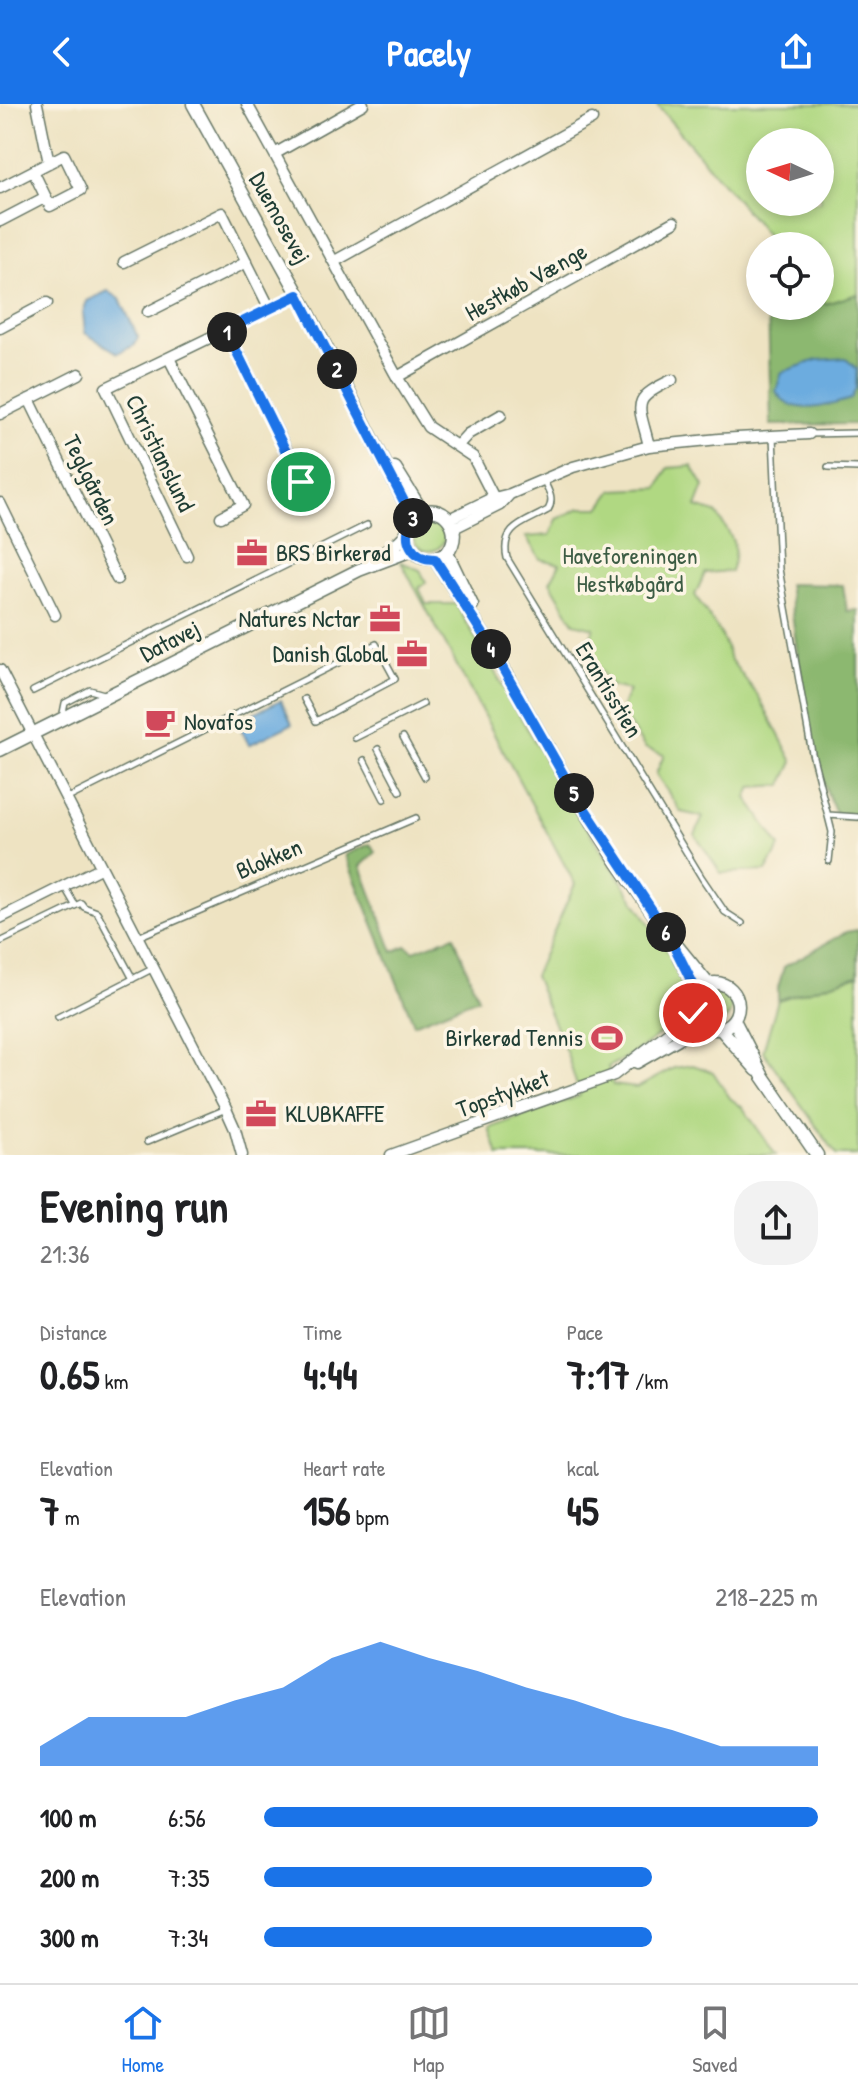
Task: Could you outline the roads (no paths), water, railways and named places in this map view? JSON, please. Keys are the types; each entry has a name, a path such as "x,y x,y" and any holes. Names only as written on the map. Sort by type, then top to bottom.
{"street":[{"path":"37,104 49,163"},
{"name":"Duemosevej","path":"193,104 418,516"},
{"path":"247,104 397,377 428,427 473,457 494,498"},
{"path":"276,153 363,104"},
{"path":"335,261 592,119"},
{"path":"0,188 64,155 81,190 50,206 33,171"},
{"path":"0,221 46,197"},
{"path":"124,262 222,213 270,309"},
{"name":"Hestkøb Vænge","path":"397,377 674,222"},
{"path":"148,312 247,262"},
{"name":"Christianslund","path":"187,556 106,388 298,295"},
{"path":"0,328 47,303"},
{"path":"226,330 293,463"},
{"name":"Christianslund","path":"169,358 243,505 221,517"},
{"path":"0,414 79,374"},
{"path":"649,446 641,400 645,392 672,380"},
{"name":"Teglgården","path":"29,399 117,579"},
{"path":"457,446 468,434 501,415"},
{"path":"451,524 494,498 587,463 649,446 809,434"},
{"path":"451,524 500,505 510,494"},
{"path":"0,503 55,615"},
{"path":"436,512 451,524 454,541 441,556 425,558 412,550 407,534 418,516 436,512"},
{"name":"Datavej","path":"359,570 407,534"},
{"name":"Datavej","path":"0,750 359,570 412,550"},
{"path":"441,556 571,788 669,936 708,984"},
{"path":"0,670 226,1109 242,1155"},
{"path":"0,918 100,868"},
{"path":"669,936 697,992"},
{"path":"716,982 732,989 739,1004 734,1020 720,1028 703,1025 693,1013 693,999 708,984 716,982"},
{"name":"Topstykket","path":"391,1155 614,1075 693,1013"},
{"path":"734,1020 762,1075 817,1155"},
{"name":"Topstykket","path":"627,1066 640,1062 703,1025"},
{"path":"720,1028 762,1075"}],"lane":[{"path":"809,434 858,433"},
{"path":"773,436 779,569 812,753 832,832 829,861"},
{"path":"290,505 307,496 293,463"},
{"path":"828,467 858,468"},
{"name":"Erantisstien","path":"543,479 552,499 551,505 548,510 509,533 504,545 507,558 702,878 725,912 742,923"},
{"path":"33,691 367,525"},
{"path":"65,799 376,644 395,679 316,721 304,699"},
{"path":"355,738 423,704"},
{"path":"403,737 425,777"},
{"path":"378,749 400,791"},
{"path":"364,760 384,799"},
{"path":"828,815 858,817"},
{"name":"Blokken","path":"137,937 416,818"},
{"path":"64,886 75,905"},
{"path":"0,942 81,903 97,912 133,979"},
{"path":"58,1017 153,969"},
{"path":"147,1142 226,1109"}],"water":[{"path":"108,291 120,299 138,337 135,345 118,353 85,333 83,312 87,301"},
{"path":"845,358 857,369 856,388 851,399 821,407 800,407 791,405 776,391 782,372 817,360"},
{"path":"281,700 292,724 249,745 237,721"}],"place":[{"name":"BRS Birkerød","path":"252,553"},
{"name":"Natures Nctar","path":"385,619"},
{"name":"Danish Global","path":"412,654"},
{"name":"Novafos","path":"160,722"},
{"name":"Birkerød Tennis","path":"607,1038"},
{"name":"KLUBKAFFE","path":"261,1114"}],"park label":[{"name":"Haveforeningen Hestkøbgård","path":"630,570"}]}
